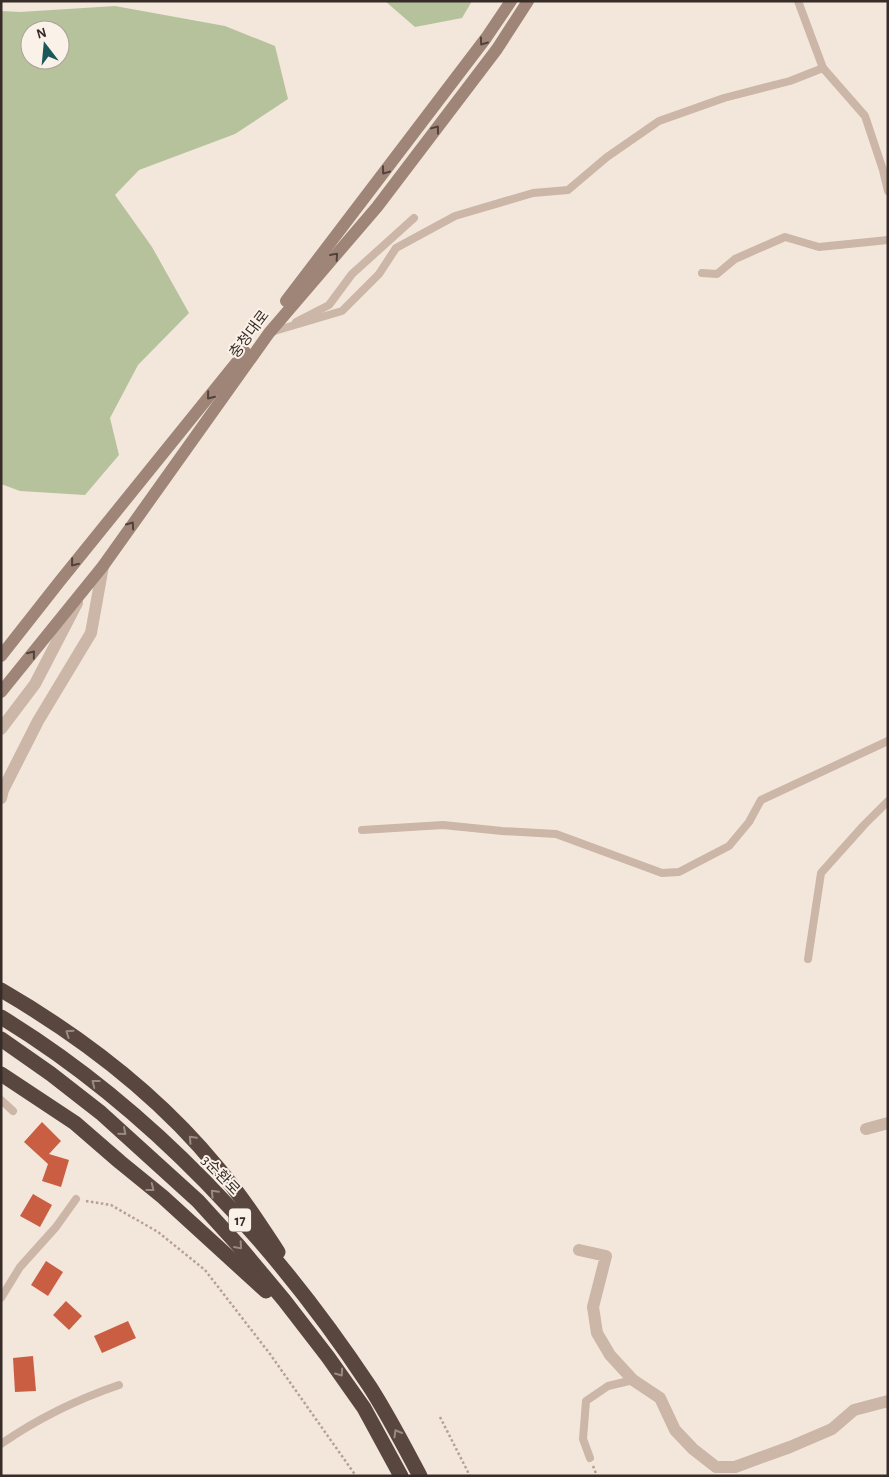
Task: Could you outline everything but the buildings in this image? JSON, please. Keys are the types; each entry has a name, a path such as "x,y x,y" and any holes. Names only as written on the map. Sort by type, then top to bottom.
{"highway":[{"path":"1,990 71,1034 108,1062 188,1134 218,1167 251,1211 322,1320"},
{"name":"3순환로","path":"1,1017 37,1040 124,1106 184,1162 229,1208 281,1266 322,1320 370,1388 420,1476"},
{"name":"17","path":"1,1039 51,1074 101,1113 198,1201 278,1293 328,1357 364,1408 401,1476"},
{"path":"1,1074 75,1123 163,1197 265,1290 328,1357"}],"main road":[{"name":"충청대로","path":"1,656 262,331 486,38 510,1"},
{"name":"충청대로","path":"1,692 103,566 269,333 377,207 497,49 528,1"}],"street":[{"path":"1,798 3,790 38,721 91,633 103,566"},
{"path":"1,729 34,684 84,590"},
{"path":"866,1129 888,1123"},
{"path":"579,1250 606,1256 593,1307 596,1333 610,1355 633,1380 660,1398 675,1430 693,1449 716,1467 735,1467 790,1447 832,1429 854,1410 888,1401"}],"lane":[{"path":"798,1 824,68 865,116 884,170 888,191"},
{"path":"269,333 342,311 379,274 396,248 455,216 532,194 568,190 607,157 659,121 724,98 790,81 824,68"},
{"path":"284,329 329,305 352,274 414,218"},
{"path":"702,273 717,274 735,259 785,238 819,246 888,240"},
{"path":"362,830 443,825 556,834 662,873 679,872 729,846 749,822 761,800 888,741"},
{"path":"808,959 821,873 864,825 888,802"},
{"path":"1,1100 13,1110"},
{"path":"1,1298 20,1267 56,1227 76,1199"},
{"path":"590,1458 583,1439 586,1401 608,1386 633,1380"},
{"path":"1,1444 33,1424 93,1394 119,1385"}],"path":[{"path":"76,1199 111,1205 158,1232 205,1270 270,1354 356,1476"},
{"path":"440,1417 470,1476"}],"green space":[{"path":"385,1 472,1 462,18 415,27"},
{"path":"115,6 225,26 275,46 288,99 235,134 139,170 115,195 152,247 189,313 138,365 110,418 119,455 85,495 20,491 1,484 1,11 20,12"}]}
